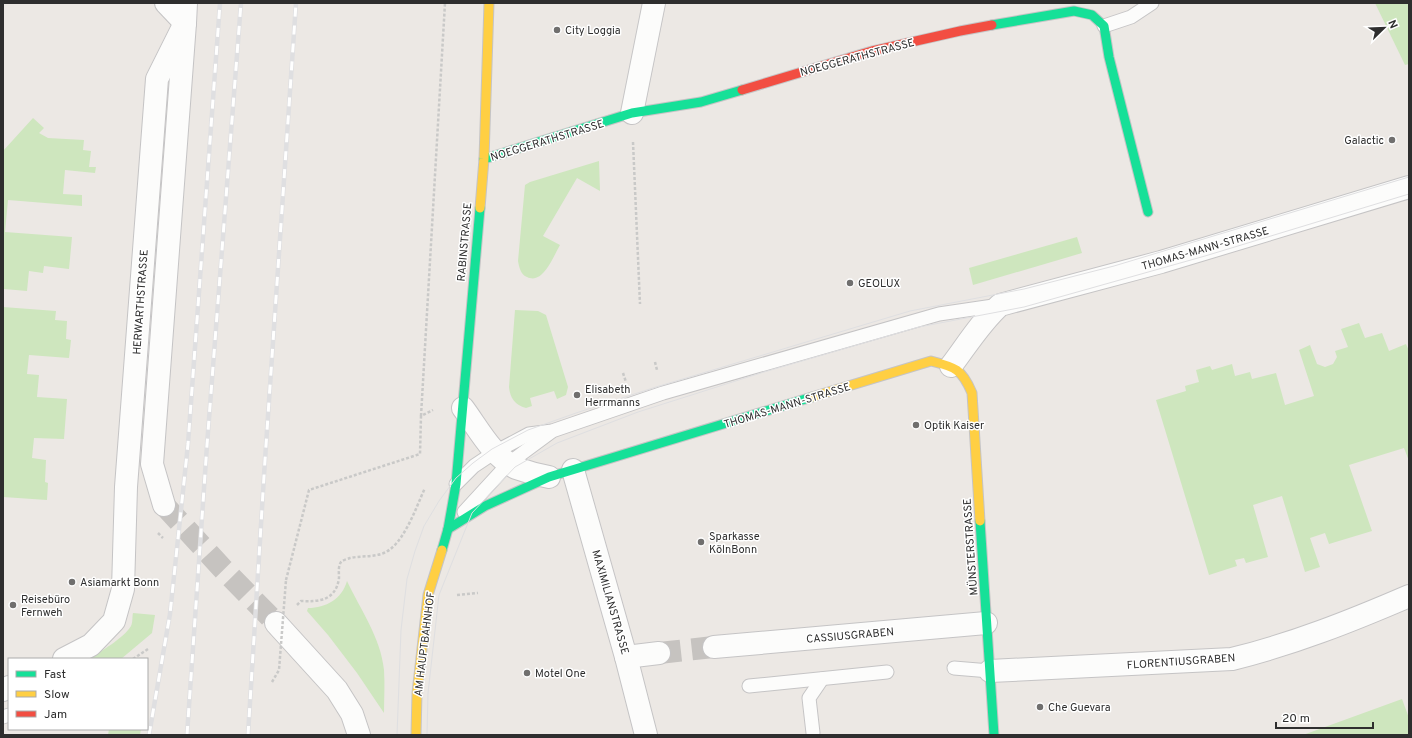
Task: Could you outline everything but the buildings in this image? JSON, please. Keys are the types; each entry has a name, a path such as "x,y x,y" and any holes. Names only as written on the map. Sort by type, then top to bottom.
{"street":[{"path":"164,506 152,464 186,13 166,3"},
{"name":"RABINSTRASSE","path":"456,484 484,159 489,3"},
{"path":"632,113 654,3"},
{"name":"NOEGGERATHSTRASSE","path":"484,159 632,113 701,102 872,50 960,31 1074,11 1092,15 1104,26"},
{"name":"HERWARTHSTRASSE","path":"66,658 91,645 114,621 123,589 126,487 157,79 186,13"},
{"path":"1104,26 1109,57 1148,212"},
{"name":"THOMAS-MANN-STRASSE","path":"1000,305 1161,262 1409,187"},
{"path":"951,366 976,330 1000,305"},
{"name":"THOMAS-MANN-STRASSE","path":"448,529 464,517 495,500 549,477 931,361 951,366"},
{"name":"MÜNSTERSTRASSE","path":"951,366 962,375 968,383 972,393 994,735"},
{"path":"463,408 502,457 515,467 549,477"},
{"name":"MAXIMILIANSTRASSE","path":"573,470 626,657 646,735"},
{"name":"AM HAUPTBAHNHOF","path":"416,735 417,693 428,595 448,529 456,484"},
{"name":"FLORENTIUSGRABEN","path":"990,671 1232,659 1268,650 1330,629 1409,596"},
{"path":"276,623 337,690 352,714 359,735"},
{"name":"CASSIUSGRABEN","path":"714,647 986,623"},
{"path":"626,657 659,653"}],"lane":[{"path":"1104,26 1131,17 1152,3"},
{"name":"THOMAS-MANN-STRASSE","path":"456,484 474,466 502,457 552,431 663,393 938,314 1000,305"},
{"name":"THOMAS-MANN-STRASSE","path":"448,529 502,457"},
{"path":"954,668 990,671"},
{"path":"749,686 887,672"},
{"path":"813,733 809,698 822,679"}],"path":[{"path":"272,682 279,670 286,580 309,490 420,454 445,3"},
{"path":"632,113 640,304"},
{"path":"421,416 441,406 463,408"},
{"path":"310,601 324,599 334,592 337,586 339,566 345,559 381,554 395,545 401,538 427,485"},
{"path":"134,658 148,649"}],"green space":[{"path":"1375,3 1409,3 1409,64 1405,65"},
{"path":"33,118 44,128 39,133 48,138 84,140 83,150 91,151 89,167 96,167 95,173 65,170 63,194 82,195 82,206 8,200 5,232 72,237 69,269 44,266 43,273 29,271 27,291 4,289 3,297 3,151"},
{"path":"599,161 600,191 577,178 543,236 560,245 543,274 533,278 525,276 519,266 518,261 525,185 530,182"},
{"path":"1077,237 1082,253 973,285 969,268"},
{"path":"3,307 56,311 55,320 67,321 66,339 71,340 69,358 29,355 27,374 39,375 37,397 67,399 64,439 34,438 32,458 46,460 45,482 48,483 47,500 3,497"},
{"path":"515,310 538,311 546,315 568,387 566,395 557,399 554,391 530,398 532,406 526,408 516,403 512,398 509,387"},
{"path":"1359,323 1365,338 1382,333 1389,351 1406,344 1409,351 1409,461 1404,448 1349,465 1372,531 1329,544 1325,533 1310,538 1320,567 1305,572 1282,496 1253,505 1268,557 1246,563 1244,558 1235,560 1237,566 1209,575 1156,400 1186,391 1185,386 1199,382 1196,370 1210,366 1212,370 1232,364 1235,376 1250,372 1252,379 1276,373 1285,405 1314,396 1299,350 1310,345 1317,364 1325,367 1333,364 1337,357 1335,351 1348,347 1341,329"},
{"path":"347,581 379,647 384,670 384,713 357,673 328,635 307,611 308,608 315,608 332,601 341,593"},
{"path":"133,613 155,615 152,633 122,658 90,658 128,631 132,624"},
{"path":"1402,699 1409,718 1409,735 1303,735"},
{"path":"109,730 141,730 140,735 108,735"}],"tunnel":[{"path":"164,505 222,568 276,623"},
{"path":"659,653 714,647"}],"tram line":[{"path":"397,735 401,630 407,579 415,551 424,526 439,501 456,478 492,449 528,430 579,412 656,387 910,311 1024,289 1114,266 1409,177"},
{"path":"427,735 428,693 439,595 472,513 515,467 557,443 638,412 764,372 919,327 1024,307 1205,256 1409,194"}],"railway":[{"path":"149,735 170,614 188,444 220,3"},
{"path":"187,735 207,445 241,3"},
{"path":"248,735 296,3"}],"traffic: fast":[{"path":"992,25 1074,11 1092,15 1104,26 1109,57 1148,212"},
{"path":"484,159 632,113 701,102 742,90"},
{"path":"442,550 448,529 456,484 480,208"},
{"path":"448,529 485,506 549,477 812,397"},
{"path":"980,521 994,735"}],"traffic: slow":[{"path":"480,208 484,159 489,3"},
{"path":"812,397 931,361 957,370 965,379 972,393 980,521"},
{"path":"416,735 417,693 428,595 442,550"}],"traffic: jam":[{"path":"742,90 872,51 992,25"}],"place":[{"name":"City Loggia","path":"557,30"},
{"name":"Galactic","path":"1392,140"},
{"name":"GEOLUX","path":"850,283"},
{"name":"Elisabeth Herrmanns","path":"577,395"},
{"name":"Optik Kaiser","path":"916,425"},
{"name":"Sparkasse KölnBonn","path":"701,542"},
{"name":"Asiamarkt Bonn","path":"72,582"},
{"name":"Reisebüro Fernweh","path":"13,605"},
{"name":"Motel One","path":"527,673"},
{"name":"Che Guevara","path":"1040,707"}]}
